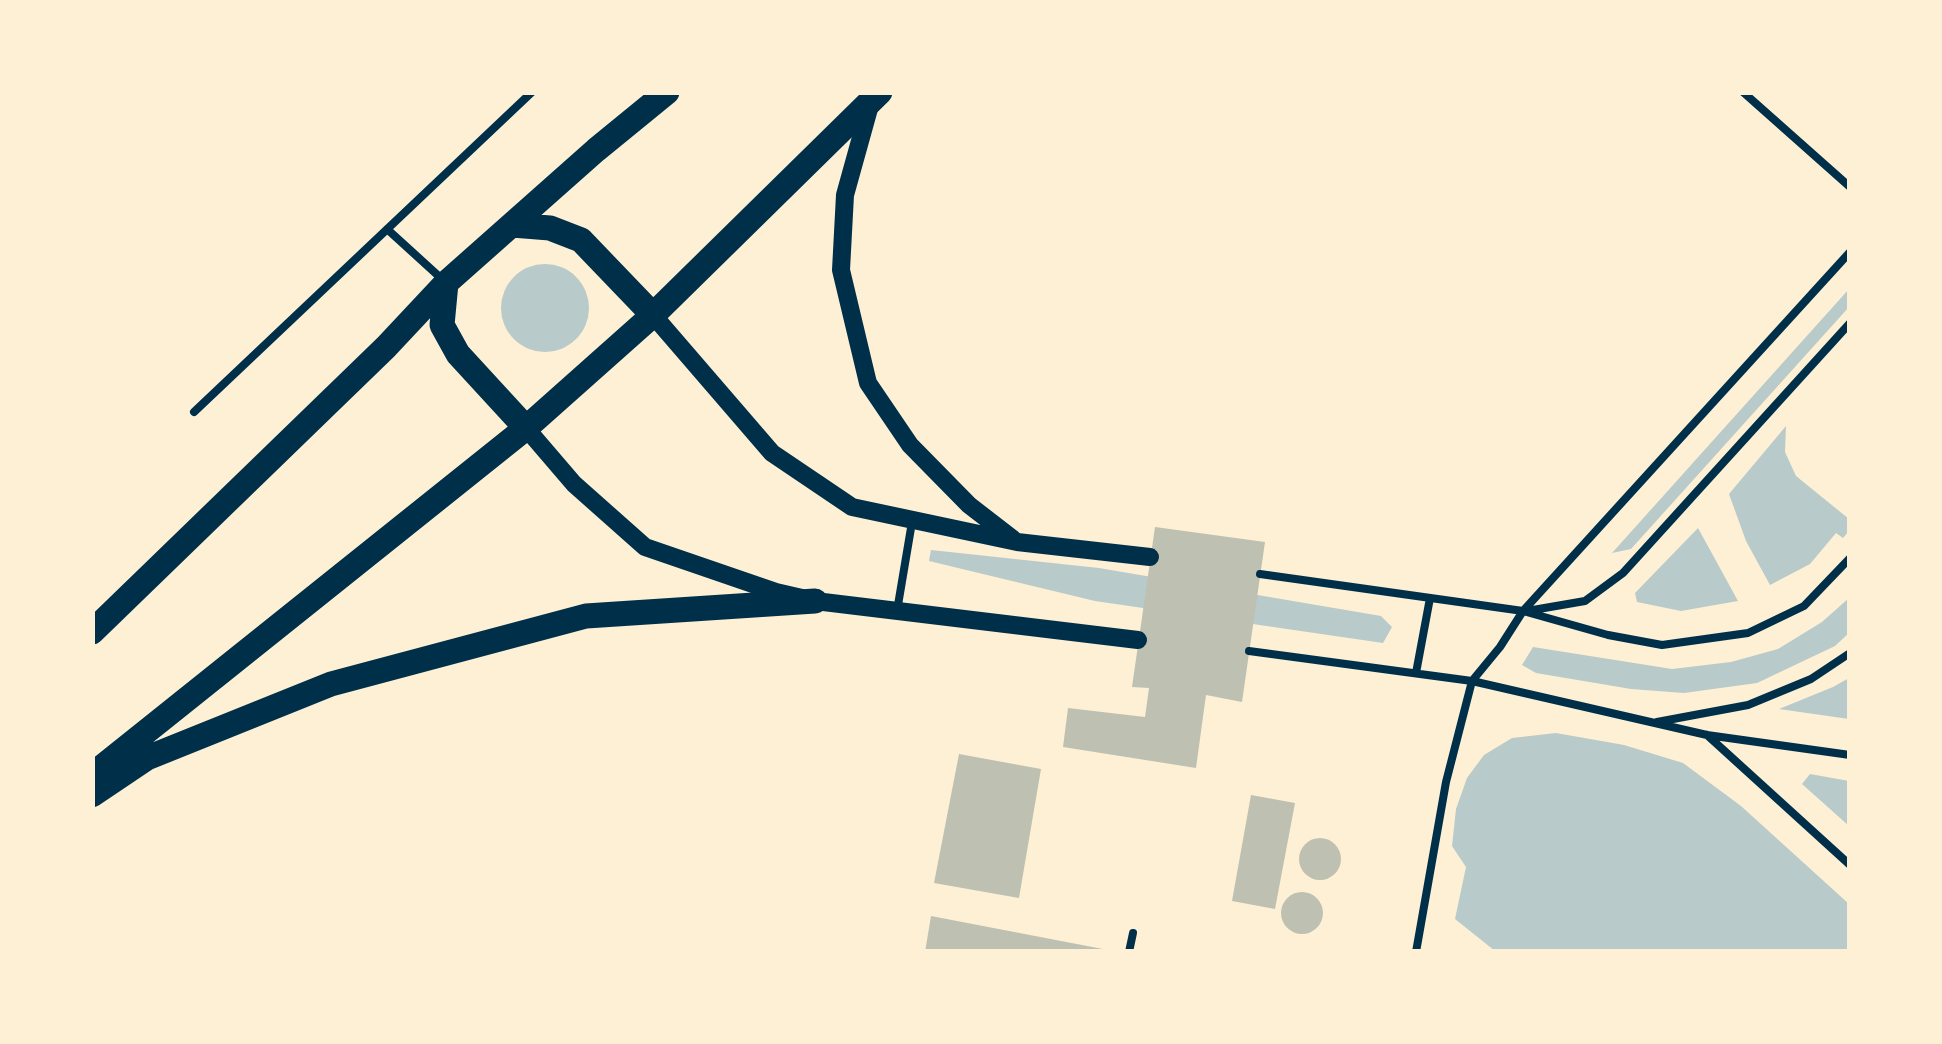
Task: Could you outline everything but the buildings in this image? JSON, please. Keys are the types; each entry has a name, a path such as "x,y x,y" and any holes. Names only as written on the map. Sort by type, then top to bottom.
{"highway":[{"path":"92,632 386,347 446,283 667,92"},
{"path":"92,775 526,428 653,315 876,97"},
{"path":"512,226 550,228 581,240 653,315"},
{"path":"446,283 442,325 450,340 458,354 526,428"},
{"path":"92,795 147,758 331,684 586,616 815,601"}],"street":[{"path":"876,97 845,195 841,270 868,383 910,444 969,505 1018,542"},
{"path":"653,315 772,453 852,507 1018,542 1150,557"},
{"path":"526,428 574,484 645,547 776,592 815,601 1138,640"}],"lane":[{"path":"194,412 532,92"},
{"path":"1743,92 1850,187"},
{"path":"387,229 446,283"},
{"path":"1416,952 1446,782 1472,681 1523,612 1850,252"},
{"path":"1523,612 1585,601 1623,573 1850,323"},
{"path":"897,611 912,520"},
{"path":"1260,574 1523,612 1608,635 1662,644 1748,633 1804,606 1850,558"},
{"path":"1416,673 1430,598"},
{"path":"1249,651 1472,681 1707,736 1850,755"},
{"path":"1653,723 1748,705 1811,679 1850,653"},
{"path":"1707,736 1850,865"},
{"path":"1129,952 1133,933"}],"shaded area":[{"path":"536,264 554,264 570,271 582,283 589,308 582,333 570,345 554,352 536,352 520,345 508,333 501,317 501,299 508,283 520,271"},
{"path":"1849,289 1849,307 1631,549 1612,553"},
{"path":"1786,426 1785,452 1796,476 1849,519 1849,531 1843,538 1836,533 1810,564 1770,585 1746,541 1729,494"},
{"path":"1698,528 1738,601 1681,611 1637,602 1635,593"},
{"path":"931,550 1099,568 1381,616 1392,627 1383,643 1095,601 929,561"},
{"path":"1849,598 1849,633 1835,646 1757,683 1684,693 1631,689 1536,673 1522,665 1533,647 1672,669 1731,662 1778,649 1822,622"},
{"path":"1849,678 1849,719 1779,709 1833,687"},
{"path":"1556,733 1624,745 1683,763 1741,806 1849,904 1849,951 1495,951 1455,919 1466,867 1452,846 1456,809 1467,778 1484,755 1512,738"},
{"path":"1810,774 1849,781 1849,826 1802,784"}]}
